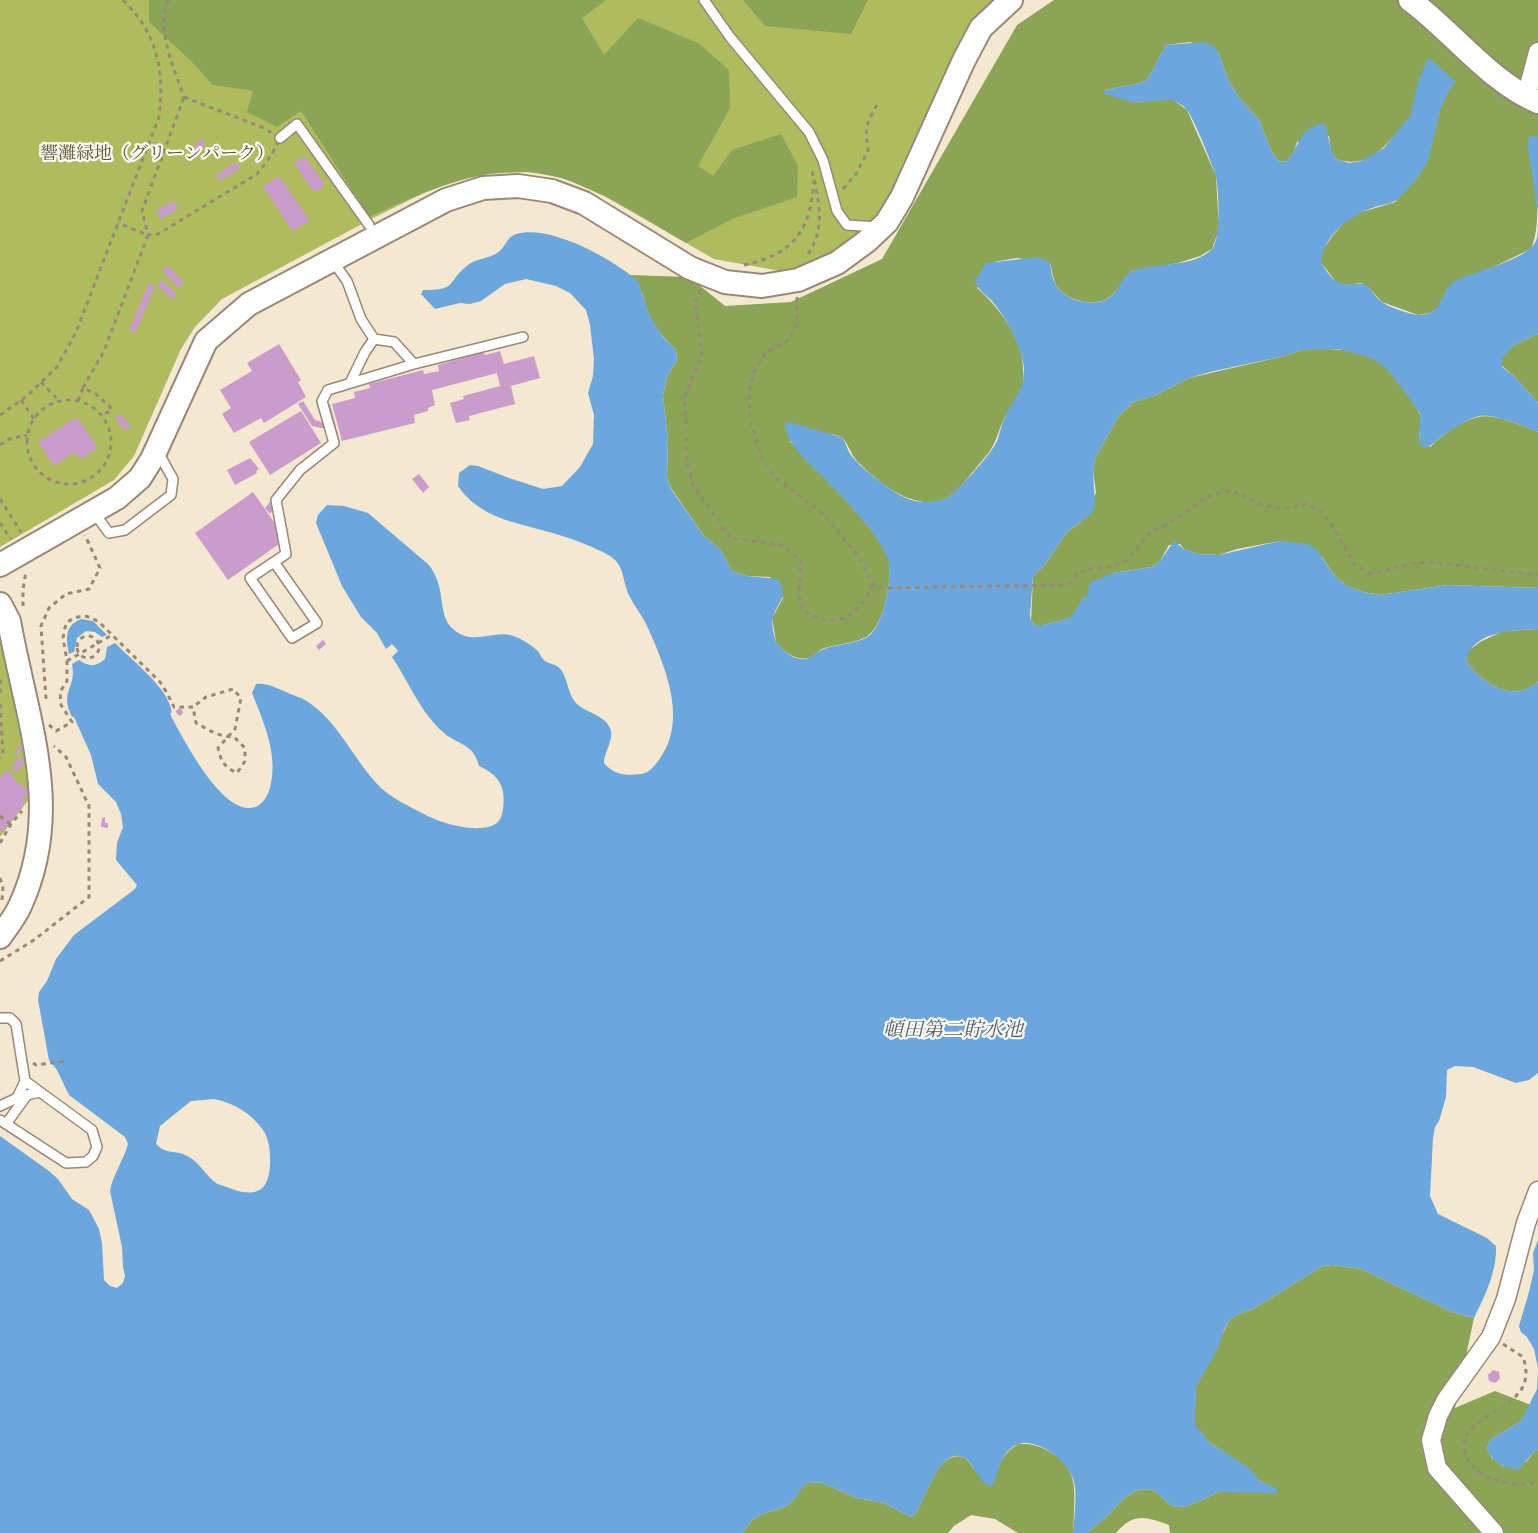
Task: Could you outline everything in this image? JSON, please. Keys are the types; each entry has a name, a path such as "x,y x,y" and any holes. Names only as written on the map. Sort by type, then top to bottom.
{"street":[{"path":"0,565 117,498 140,478 156,450 206,341 249,303 447,200 483,188 518,186 552,191 584,204 690,268 725,282 762,286 798,280 837,263 867,241 887,222 902,197 964,60 981,28 1011,0"},
{"path":"1410,0 1458,44 1532,100 1538,52"},
{"path":"0,604 9,621 33,732 41,787 41,834 32,877 19,908 0,937"},
{"path":"1494,1533 1437,1468 1431,1440 1438,1416 1446,1400 1491,1337 1506,1299 1538,1191"}],"lane":[{"path":"704,0 730,37 809,132 822,160 837,211 847,225 881,227"},
{"path":"280,138 297,124 369,225"},
{"path":"332,260 346,281 360,319 374,339 394,342 414,364"},
{"path":"274,562 317,623 292,638 250,578 274,562 286,554 276,500 300,470 334,442 322,401 328,390 414,364 523,337"},
{"path":"350,383 374,339"},
{"path":"86,516 109,533 125,530 171,495 173,478 156,450"},
{"path":"0,1018 10,1018 16,1024 25,1081 17,1098 0,1106"},
{"path":"25,1081 92,1130 97,1147 93,1156 86,1162 66,1163 3,1122 27,1095 40,1092"}],"path":[{"path":"0,415 21,400 57,367 76,332 159,117 163,91 151,36 135,12 123,0"},
{"path":"78,401 83,387 104,351 148,235 142,211 184,97 165,37 163,12 168,0"},
{"path":"118,223 148,235 158,234 257,174 271,156 280,138 264,128 184,97"},
{"path":"833,196 844,188 856,174 867,151 866,127 878,102"},
{"path":"751,270 741,267 779,254 792,243 810,214 814,179 820,206 819,226 810,253 803,257"},
{"path":"708,275 695,301 702,356 685,395 687,463 693,485 730,538 783,545 801,561 799,596 803,610 814,618 832,621 845,618 858,610 867,598 872,584"},
{"path":"798,280 797,325 787,341 766,352 753,372 749,391 750,419 763,461 776,478 822,513 857,554 872,584 882,588 1068,585 1078,573 1086,569 1106,568 1126,561 1151,532 1178,518 1206,497 1225,492 1234,492 1264,505 1283,509 1305,504 1321,511 1332,525 1354,564 1369,573 1408,564 1429,562 1538,575"},
{"path":"41,382 59,401"},
{"path":"83,387 96,394 112,409 102,416"},
{"path":"21,400 34,418"},
{"path":"59,401 78,401 92,406 102,416 109,428 111,442 108,456 101,469 91,478 78,483 64,484 40,473 29,455 27,435 34,418 45,408 59,401"},
{"path":"0,445 9,439 27,435"},
{"path":"46,702 41,626 50,608 66,594 88,589 100,568 86,516"},
{"path":"48,724 56,730 72,722 61,705 60,692 67,681 67,661 63,638 66,623 76,616 89,615 100,623 160,682 174,707 193,707 206,697 233,689 241,698 235,729 227,737 218,748 226,768 237,772 245,762 245,748 234,737 227,737 221,737 196,723 193,707"},
{"path":"67,661 112,635"},
{"path":"93,638 98,643 99,650 95,656 85,658 80,654 78,647 82,639 93,638"},
{"path":"0,704 3,754 0,758"},
{"path":"0,816 11,824 0,843"},
{"path":"0,878 3,886 1,904"},
{"path":"1491,1337 1523,1357 1526,1375 1523,1386 1508,1404 1471,1428 1466,1435 1465,1454 1469,1463 1478,1472 1503,1483 1526,1485 1538,1482"}],"green space":[{"name":"響灘緑地（グリーンパーク）","path":"0,0 1000,0 893,198 875,220 848,246 791,273 714,259 604,196 563,178 530,172 482,174 438,186 222,299 195,327 181,349 134,456 114,480 0,547"},
{"path":"149,0 606,0 582,18 604,55 638,18 698,43 729,70 730,108 698,166 713,176 732,150 781,134 798,166 797,197 732,219 686,243 596,192 564,179 539,173 488,174 464,180 439,187 369,217 301,111 277,127 247,112 253,91 213,85 149,22"},
{"path":"743,0 868,0 851,34 765,26"},
{"path":"1054,0 1538,0 1538,194 1536,194 1536,229 1531,249 1447,289 1438,308 1430,313 1418,315 1382,302 1361,283 1348,285 1337,283 1321,263 1321,252 1334,234 1345,222 1359,213 1395,202 1420,174 1397,133 1384,147 1370,157 1355,162 1336,159 1331,150 1329,136 1297,142 1293,154 1286,162 1277,160 1259,120 1238,96 1228,80 1218,51 1190,42 1166,45 1148,79 1140,83 1105,90 1133,102 1172,99 1187,110 1216,176 1219,229 1212,249 1200,256 1178,263 1132,271 1111,296 1097,302 1074,299 1061,291 1055,283 1050,263 1017,258 993,262 977,288 1001,314 1014,335 1022,358 1023,387 1003,420 990,451 961,486 945,499 921,502 885,486 865,469 839,436 820,434 790,441 861,517 884,549 890,569 888,591 882,614 872,632 850,643 822,649 811,657 796,657 783,650 776,642 772,618 783,598 770,577 747,576 732,571 720,549 703,535 671,488 667,477 668,440 663,395 667,377 677,360 676,350 652,322 641,289 630,275 689,277 725,306 791,302 882,259 1017,25"},
{"path":"1538,334 1538,403 1502,366 1502,357 1514,345"},
{"path":"1303,350 1353,351 1373,358 1387,368 1405,389 1419,412 1419,435 1430,447 1458,425 1484,416 1500,418 1538,432 1538,588 1448,585 1380,595 1347,586 1334,575 1322,557 1280,541 1237,549 1219,555 1198,554 1184,549 1180,544 1169,545 1160,561 1152,567 1113,573 1088,597 1084,597 1071,618 1043,625 1035,625 1031,621 1033,577 1046,563 1066,533 1081,522 1096,493 1093,470 1095,459 1118,417 1133,402 1154,396 1189,378"},
{"path":"0,628 5,636 33,794 0,837"},
{"path":"1538,629 1538,682 1528,688 1509,691 1499,688 1481,677 1466,661 1468,651 1480,642 1503,631"},
{"path":"1323,1266 1361,1269 1452,1312 1474,1318 1455,1408 1495,1391 1531,1405 1521,1421 1490,1440 1487,1448 1492,1458 1503,1466 1526,1462 1538,1450 1538,1533 1170,1533 1169,1525 1141,1518 1129,1522 1116,1533 1087,1533 1125,1498 1144,1489 1155,1491 1170,1505 1183,1507 1220,1492 1276,1489 1260,1481 1248,1468 1209,1442 1194,1424 1196,1387 1229,1321"},
{"path":"1018,1444 1042,1448 1061,1459 1068,1468 1074,1488 1074,1533 1018,1533 995,1519 971,1515 954,1526 948,1533 742,1533 752,1520 791,1503 803,1486 809,1482 822,1483 857,1498 884,1503 911,1517 916,1513 935,1475 948,1459 956,1456 965,1458 976,1471 994,1482 1002,1460"}],"water":[{"name":"頓田第二貯水池","path":"1203,42 1212,45 1218,51 1228,80 1238,96 1259,120 1277,160 1286,162 1304,133 1316,125 1325,123 1331,149 1336,159 1349,163 1361,161 1384,148 1410,116 1418,83 1428,57 1456,82 1444,99 1428,160 1416,179 1395,201 1375,207 1348,221 1326,244 1321,263 1330,276 1342,284 1366,285 1389,306 1416,315 1428,314 1438,307 1445,292 1454,282 1524,253 1537,238 1538,220 1538,334 1514,345 1502,358 1502,367 1514,376 1538,403 1538,432 1501,419 1480,416 1462,423 1424,448 1419,444 1420,413 1389,371 1372,358 1339,349 1303,350 1189,378 1154,396 1133,402 1118,417 1095,459 1093,470 1095,505 1091,514 1066,533 1046,563 1033,577 1030,615 1035,625 1070,618 1084,597 1088,596 1089,583 1113,573 1152,567 1160,561 1174,541 1184,549 1198,554 1219,555 1280,541 1308,544 1316,549 1334,575 1347,586 1380,595 1448,585 1538,588 1538,629 1517,630 1485,638 1476,643 1466,661 1490,684 1509,691 1519,691 1538,682 1538,1073 1529,1080 1516,1083 1473,1067 1455,1066 1447,1070 1446,1097 1433,1138 1430,1196 1438,1214 1487,1238 1496,1246 1492,1274 1474,1318 1452,1312 1361,1269 1323,1266 1229,1321 1217,1350 1196,1387 1195,1424 1209,1442 1249,1468 1260,1481 1277,1489 1277,1493 1220,1492 1194,1504 1177,1507 1170,1505 1155,1491 1144,1489 1125,1498 1087,1533 1074,1533 1076,1494 1071,1473 1048,1450 1027,1443 1018,1444 1006,1453 992,1487 982,1480 967,1459 959,1456 952,1457 939,1469 916,1513 911,1517 884,1503 857,1498 822,1483 809,1482 791,1503 752,1520 742,1533 0,1533 0,1136 49,1171 58,1179 72,1199 89,1210 99,1229 102,1243 104,1280 110,1286 117,1288 123,1283 125,1276 122,1247 110,1191 128,1144 125,1137 69,1095 57,1070 49,1060 38,1000 39,992 47,981 56,959 74,935 135,889 137,885 116,860 117,843 123,827 121,814 116,802 98,784 91,755 68,708 72,664 79,660 89,665 99,664 105,659 107,647 115,643 158,686 169,702 172,718 204,772 227,798 239,806 254,808 260,805 268,794 272,779 272,753 252,693 256,684 260,684 271,686 302,699 322,713 372,778 396,799 431,818 450,824 472,828 491,826 499,821 503,809 504,801 500,783 492,773 479,766 469,748 435,724 392,657 398,651 392,644 386,649 377,633 361,617 342,586 316,523 318,515 327,505 344,506 368,513 429,565 438,583 446,620 453,629 467,637 503,634 514,636 538,651 545,661 560,668 577,704 600,717 610,728 611,736 604,763 608,767 625,775 647,772 659,760 669,742 673,725 671,691 660,657 645,622 629,595 619,565 610,556 587,545 487,512 467,497 458,486 459,473 470,465 543,489 562,486 580,467 593,444 594,415 588,393 593,376 594,359 586,310 570,293 556,286 526,279 505,284 481,301 435,309 421,294 423,290 447,287 468,265 500,251 513,235 530,232 546,234 580,246 613,263 638,281 650,317 662,336 676,350 677,360 667,377 663,395 668,440 667,477 671,489 703,535 720,549 732,571 747,576 778,579 783,595 772,620 776,642 791,656 798,659 808,658 828,648 859,641 870,635 880,620 886,598 889,564 882,547 867,525 794,446 785,424 788,422 841,437 849,452 860,465 887,487 904,497 924,502 943,500 966,481 993,449 1024,378 1023,362 1007,322 975,281 986,263 1039,257 1050,263 1055,283 1060,291 1073,299 1096,302 1113,295 1126,276 1133,271 1195,259 1212,249 1215,244 1218,226 1216,177 1187,110 1172,100 1133,102 1104,94 1105,90 1140,83 1148,79 1166,45","holes":["214,1099 247,1114 266,1136 270,1168 266,1184 256,1192 249,1193 217,1184 189,1157 165,1150 156,1144 160,1126 191,1101"]},
{"path":"1529,137 1538,137 1538,213 1528,148"},
{"path":"81,619 93,621 107,635 102,637 95,632 86,631 77,638 74,652 69,654 67,638 69,629"},
{"path":"1538,1240 1538,1368 1534,1349 1519,1326 1534,1270 1533,1253"},
{"path":"1538,1368 1538,1450 1518,1470 1499,1464 1487,1448 1490,1440 1521,1421 1537,1389"}],"building":[{"path":"200,139 206,143 196,158 190,154"},
{"path":"305,157 325,185 314,192 294,163"},
{"path":"236,162 241,167 220,181 216,175"},
{"path":"279,176 310,221 292,231 263,186"},
{"path":"173,201 179,208 161,219 156,211"},
{"path":"167,265 184,282 179,288 162,271"},
{"path":"162,280 177,295 172,300 157,285"},
{"path":"149,283 155,286 135,333 129,330"},
{"path":"279,344 301,380 298,382 306,397 264,423 261,418 234,433 222,414 231,408 220,390 252,371 247,363"},
{"path":"500,351 504,364 534,356 540,378 511,386 515,404 469,416 470,420 456,423 450,403 464,399 463,396 500,386 497,373 432,390 435,405 428,408 428,411 414,415 415,423 342,441 332,404 355,398 354,392 370,388 369,384 423,370 424,374 439,371 438,365 483,352 485,355"},
{"path":"303,401 315,420 329,424 324,406 330,404 340,442 306,471 270,514 265,508 301,464 332,438 331,430 312,426 298,404"},
{"path":"301,411 321,443 270,475 249,442"},
{"path":"120,414 131,426 125,431 115,418"},
{"path":"77,417 98,448 80,459 75,452 54,466 38,442"},
{"path":"250,458 259,469 257,473 235,485 227,470"},
{"path":"419,474 429,487 423,493 412,479"},
{"path":"253,492 286,539 228,580 195,533"},
{"path":"323,640 326,644 319,650 316,646"},
{"path":"179,708 183,713 180,716 176,711"},
{"path":"21,744 24,746 18,754 15,753"},
{"path":"19,757 25,761 17,772 11,768"},
{"path":"6,770 13,775 12,778 29,791 23,800 26,802 0,832 0,778"},
{"path":"105,817 108,828 101,827 102,818"},
{"path":"1493,1370 1499,1372 1500,1379 1495,1383 1489,1381 1488,1375"}]}
